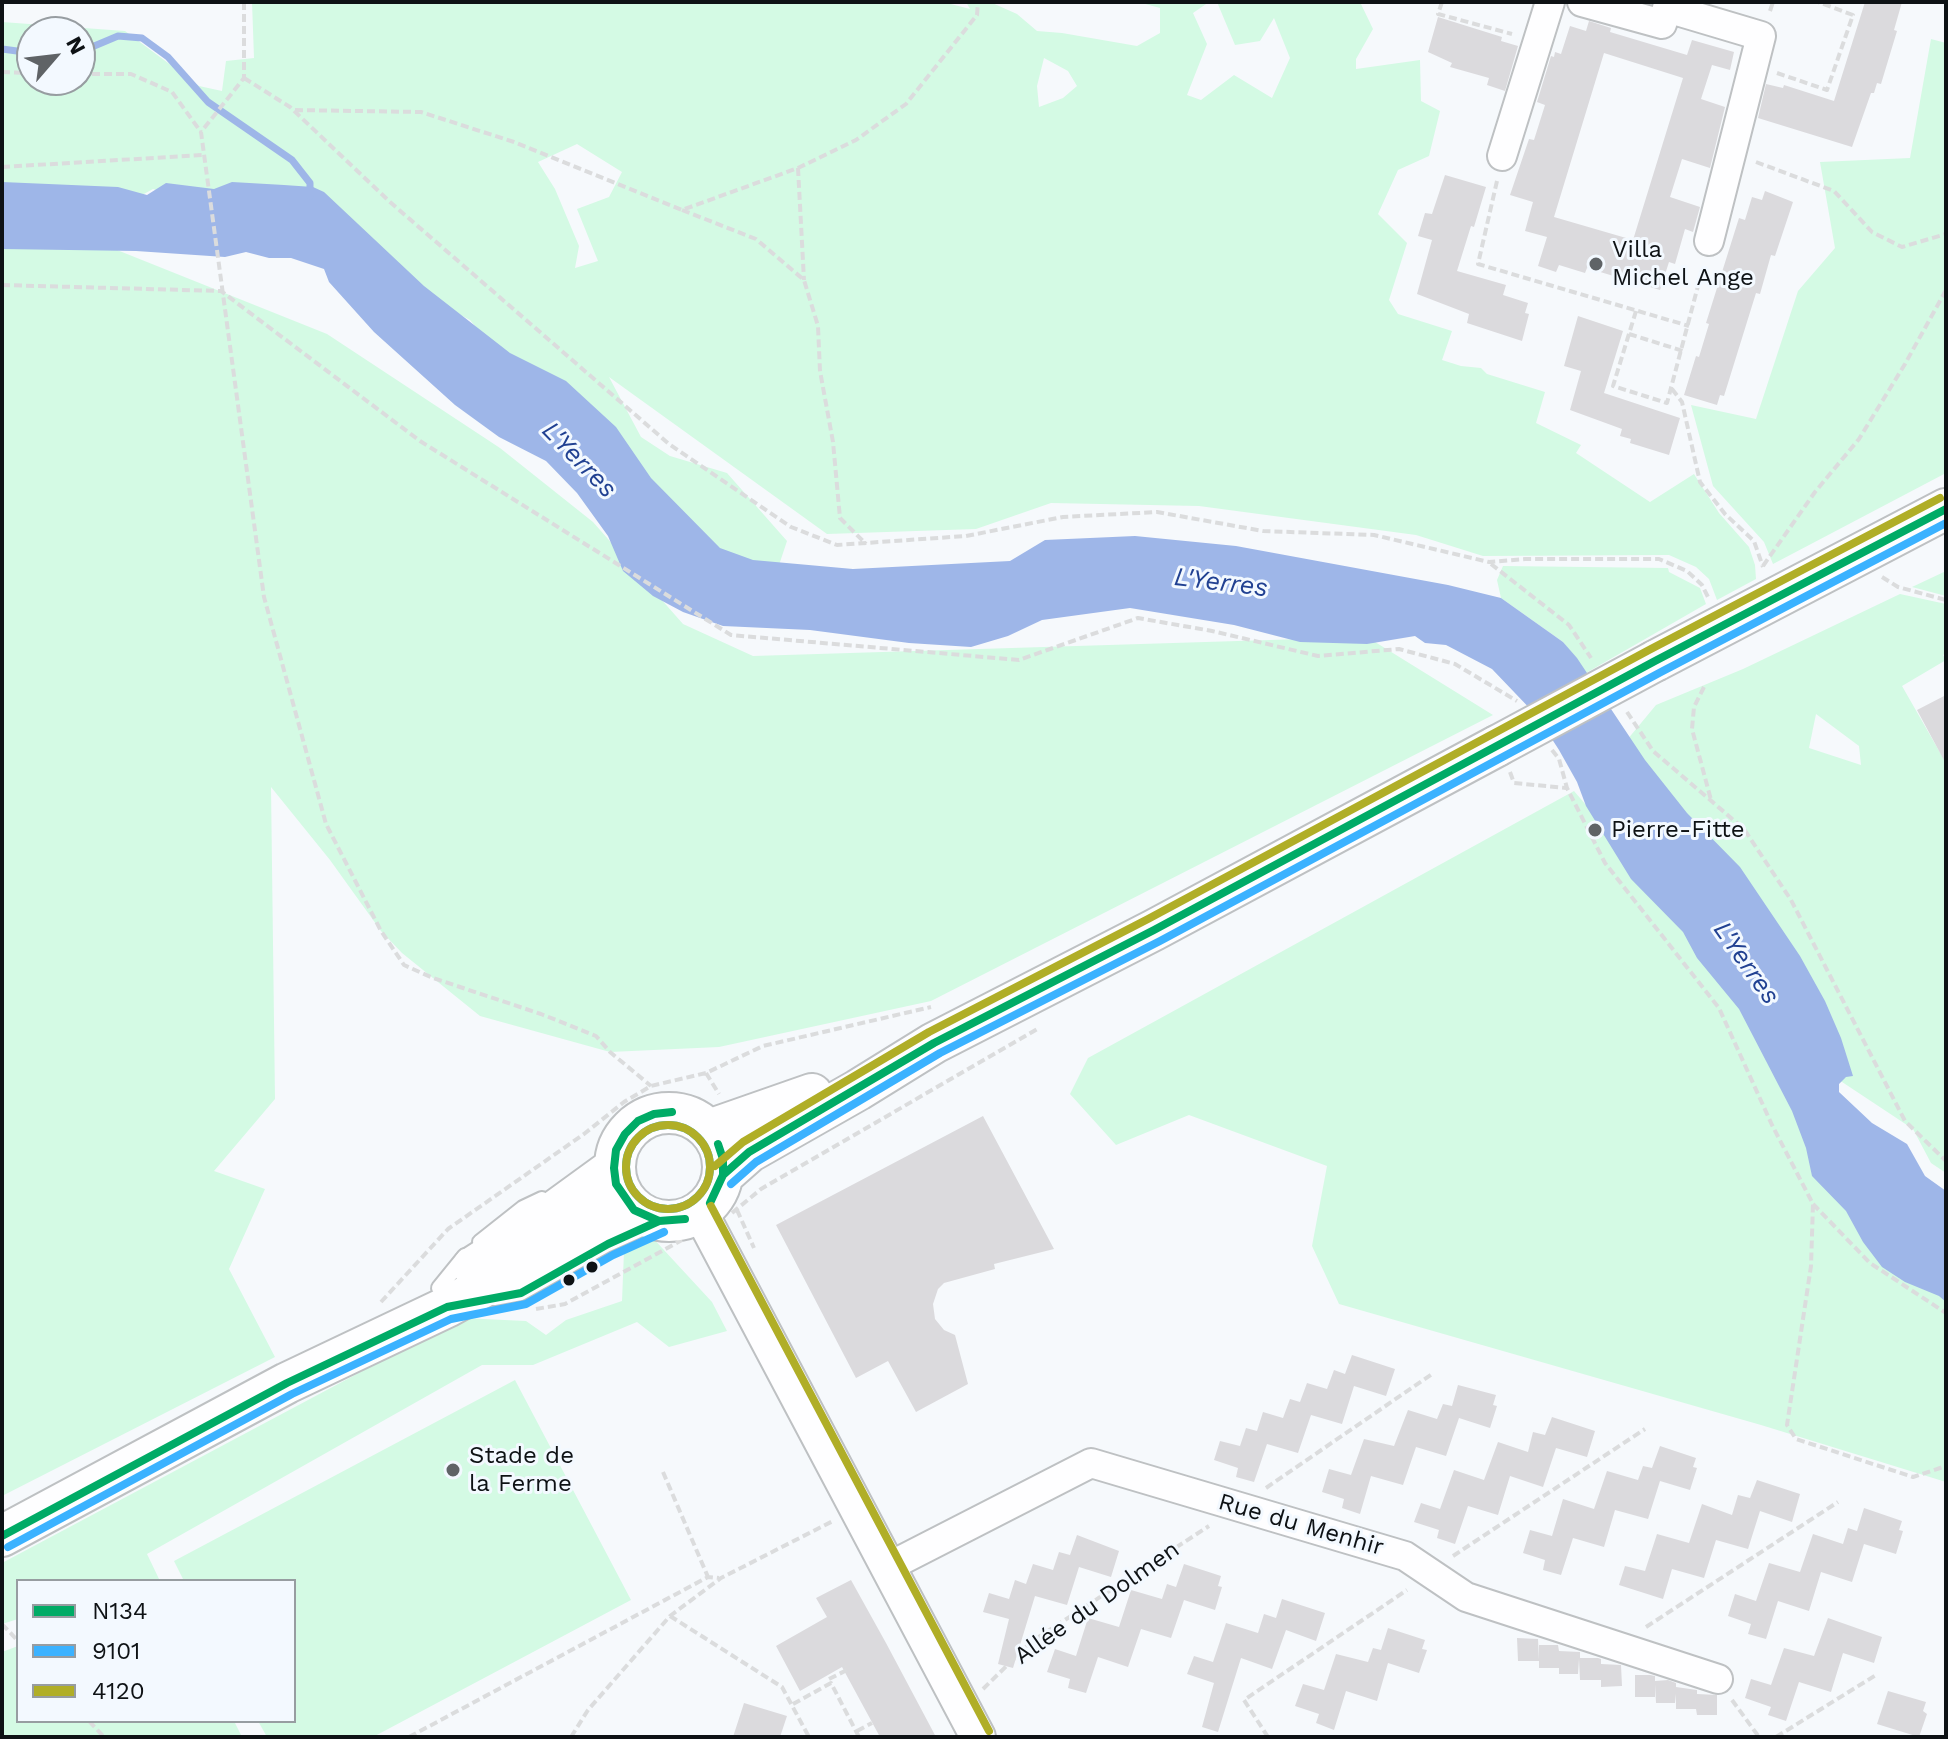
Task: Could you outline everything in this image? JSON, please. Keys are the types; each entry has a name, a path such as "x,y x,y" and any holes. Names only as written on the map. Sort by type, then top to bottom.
{"main road":[{"path":"723,1175 749,1152 934,1043 1154,930 1503,759 1570,709 1655,661 1946,509"},
{"path":"709,1130 813,1094 861,1071 934,1043"},
{"path":"2,1536 443,1298 605,1220 647,1215 685,1219 700,1212 710,1203 723,1175 721,1151 709,1130 686,1115 672,1112 654,1114 638,1121 625,1134 601,1177 443,1298"},
{"path":"601,1177 616,1184 624,1198 647,1215"}],"street":[{"path":"1502,156 1550,2"},
{"path":"1582,2 1666,11 1761,36 1709,241"},
{"path":"700,1212 971,1722"},
{"name":"Rue du Menhir","path":"888,1567 1091,1463 1405,1556 1466,1597 1718,1679"}],"path":[{"path":"201,132 244,78 244,2"},
{"path":"682,210 798,168 856,140 906,104 977,15 978,2"},
{"path":"1442,2 1438,14 1538,41"},
{"path":"1753,66 1827,90 1853,15 1818,2"},
{"path":"96,74 131,74 172,92 201,132 264,597 326,824 381,931 404,965 596,1036 610,1052 651,1086"},
{"path":"244,78 297,110 421,112 514,142 756,239 804,280"},
{"path":"290,107 390,202 669,444 791,527 837,545 966,536 1063,517 1157,512 1263,531 1374,535 1489,562 1659,559 1687,571 1702,585 1708,597"},
{"path":"1731,152 1834,191 1872,232 1902,247 1946,234"},
{"path":"2,167 203,155"},
{"path":"1502,156 1478,264 1689,326"},
{"path":"798,168 804,280 818,326 820,371 833,442 840,518 866,544"},
{"path":"1636,311 1613,386 1667,403 1683,351 1709,241"},
{"path":"2,285 221,291 420,441 731,635 1019,660 1138,618 1212,631 1318,656 1399,649 1455,664 1518,701"},
{"path":"1763,566 1815,492 1859,439 1946,290"},
{"path":"1629,334 1683,351"},
{"path":"1672,389 1682,402 1700,482 1725,514 1754,541 1763,566 1762,575"},
{"path":"1489,562 1569,625 1594,663"},
{"path":"1880,576 1898,587 1946,600"},
{"path":"1704,687 1694,707 1692,729 1711,800"},
{"path":"1619,701 1653,751 1744,829 1791,900 1905,1121 1946,1161"},
{"path":"1550,747 1559,759 1567,788 1605,863 1719,1008 1772,1125 1813,1204 1870,1263 1946,1313"},
{"path":"1503,759 1514,783 1567,788"},
{"path":"374,1309 448,1229 584,1134 624,1102 651,1086 706,1073 763,1046 943,1004"},
{"path":"1813,1204 1811,1266 1787,1425 1796,1439 1913,1477 1946,1466"},
{"name":"Allée du Dolmen","path":"971,1722 1031,1642 1238,1507 1432,1374"},
{"path":"1268,1737 1244,1700 1431,1574 1445,1561 1645,1429"},
{"path":"663,1472 708,1577"},
{"path":"1631,1651 1639,1631 1838,1502"},
{"path":"571,1737 588,1710 670,1616 721,1578 856,1509"},
{"path":"409,1737 708,1577 721,1578"},
{"path":"670,1616 782,1687 809,1737"},
{"path":"2,1624 16,1639"},
{"path":"793,1704 847,1670 845,1666"},
{"path":"1776,1737 1876,1675"},
{"path":"829,1679 858,1734 872,1723"},
{"path":"1718,1679 1759,1737"}],"green space":[{"path":"252,2 943,2 970,9 966,2 990,2 1017,14 1037,31 1137,46 1160,33 1160,8 1138,2 1209,2 1193,13 1207,44 1187,95 1201,100 1234,75 1272,98 1290,58 1274,18 1260,41 1235,45 1217,2 1360,2 1373,29 1356,59 1356,69 1420,60 1421,101 1440,111 1429,156 1398,170 1378,214 1407,243 1389,300 1398,314 1452,331 1442,360 1481,368 1487,374 1545,392 1536,423 1581,445 1576,453 1650,502 1694,474 1719,513 1749,547 1756,579 1717,600 1709,579 1696,567 1669,555 1483,556 1416,535 1199,506 1051,503 976,529 827,534 609,377 641,437 670,456 727,473 787,541 775,577 719,557 527,388 470,320 384,274 153,189 111,212 2,205 2,22 16,23 16,96 96,96 96,29 125,31 199,86 222,91 226,61 254,58","holes":["1044,58 1068,71 1077,86 1063,98 1039,107 1037,86","577,144 622,172 609,197 577,209 598,261 575,268 579,246 555,189 538,162"]},
{"path":"1931,39 1946,43 1946,473 1773,564 1764,542 1713,486 1691,405 1756,419 1798,291 1835,248 1820,162 1910,158"},
{"path":"17,210 327,334 500,448 593,522 683,624 753,656 1367,637 1493,715 931,1001 719,1047 610,1052 480,1016 402,953 381,931 330,860 271,787 275,1099 214,1171 265,1189 229,1269 275,1357 2,1496 2,212"},
{"path":"1503,566 1668,568 1669,572 1700,588 1706,604 1586,673 1563,642 1501,598 1497,580"},
{"path":"1946,571 1946,596 1912,587"},
{"path":"1900,594 1946,604 1946,653 1943,655 1946,660 1902,686 1946,763 1946,1173 1931,1163 1913,1129 1830,1074 1622,746 1656,705 1743,669","holes":["1816,714 1859,746 1861,765 1809,748"]},
{"path":"1574,791 1647,876 1946,1279 1946,1482 1761,1425 1339,1304 1312,1246 1327,1166 1189,1115 1116,1145 1070,1094 1088,1058"},
{"path":"651,1236 712,1302 727,1331 669,1347 637,1322 533,1365 482,1365 147,1554 159,1579 16,1579 16,1620 2,1624 2,1563 462,1318 526,1321 546,1335 566,1320 622,1301 624,1251"},
{"name":"Stade de la Ferme","path":"515,1380 631,1600 373,1737 267,1737 259,1723 296,1723 296,1579 183,1579 174,1561"},
{"path":"16,1647 16,1723 235,1723 242,1737 2,1737 2,1652"}],"water":[{"path":"2,182 118,187 147,195 166,183 214,189 232,182 313,187 324,192 424,286 510,353 566,381 616,427 651,478 720,548 753,560 853,569 1010,561 1045,540 1135,536 1236,546 1448,585 1501,598 1563,642 1577,658 1645,760 1687,813 1740,867 1800,956 1825,1001 1853,1076 1846,1077 1839,1084 1839,1092 1872,1123 1907,1144 1925,1176 1946,1191 1946,1302 1882,1267 1863,1242 1846,1211 1812,1176 1806,1148 1792,1111 1739,1009 1697,958 1683,932 1631,879 1586,806 1577,782 1537,716 1492,669 1446,645 1425,643 1415,636 1367,644 1300,642 1234,625 1130,608 1042,620 1008,636 971,647 909,643 810,630 723,626 683,612 653,596 623,571 608,536 577,493 546,461 499,437 455,405 374,332 329,282 324,269 291,258 269,258 246,252 225,257 136,251 2,249"}],"building":[{"path":"1865,2 1902,2 1881,84 1877,83 1874,93 1871,93 1852,147 1758,118 1766,84 1783,88 1784,85 1834,101"},
{"path":"1438,17 1502,37 1501,41 1518,46 1505,91 1487,85 1489,78 1450,67 1452,63 1428,52"},
{"path":"1589,21 1611,28 1610,32 1687,55 1692,40 1734,52 1730,70 1712,65 1701,99 1725,107 1710,168 1682,159 1670,197 1700,207 1693,232 1685,229 1675,264 1669,262 1660,290 1587,268 1585,273 1559,265 1556,272 1538,266 1547,237 1525,231 1533,202 1510,195 1529,139 1534,140 1545,105 1537,102 1551,56 1554,57 1555,52 1561,54 1570,26 1586,31","holes":["1604,53 1683,78 1633,240 1554,217"]},
{"path":"1445,175 1486,187 1457,271 1506,285 1503,295 1528,303 1525,313 1529,314 1522,341 1467,323 1469,314 1417,294 1432,240 1418,236 1425,213 1432,214"},
{"path":"1765,191 1793,202 1775,256 1771,255 1760,294 1756,293 1724,396 1720,395 1717,405 1684,395 1696,356 1699,357 1709,324 1706,323 1739,218 1745,220 1752,197 1762,200"},
{"path":"1578,316 1623,331 1604,393 1680,418 1669,455 1630,443 1631,439 1620,436 1622,429 1570,410 1581,371 1564,366"},
{"path":"1946,695 1946,764 1917,710"},
{"path":"983,1116 1054,1249 994,1264 995,1269 944,1283 938,1289 933,1304 935,1319 944,1330 955,1335 968,1384 916,1412 888,1361 856,1378 776,1225"},
{"path":"1352,1355 1395,1369 1386,1396 1354,1386 1342,1424 1311,1415 1298,1453 1267,1444 1254,1482 1236,1477 1238,1468 1214,1460 1220,1441 1240,1446 1246,1428 1257,1431 1263,1412 1283,1418 1290,1399 1300,1402 1307,1383 1327,1389 1334,1370 1345,1374"},
{"path":"1458,1385 1496,1395 1493,1405 1497,1406 1490,1428 1459,1418 1446,1456 1416,1447 1403,1485 1371,1476 1360,1514 1342,1508 1344,1499 1322,1492 1329,1469 1351,1475 1364,1439 1394,1446 1408,1410 1437,1419 1443,1404 1452,1406"},
{"path":"1552,1417 1595,1431 1587,1457 1556,1448 1543,1487 1510,1476 1498,1515 1468,1506 1455,1544 1437,1538 1439,1530 1414,1522 1421,1503 1440,1509 1454,1470 1484,1480 1498,1442 1528,1452 1533,1432 1545,1435"},
{"path":"1660,1446 1696,1458 1693,1467 1697,1468 1690,1490 1660,1481 1648,1519 1615,1510 1604,1547 1573,1538 1561,1575 1543,1570 1545,1560 1523,1553 1530,1530 1552,1536 1563,1499 1594,1509 1607,1471 1638,1480 1643,1466 1652,1468"},
{"path":"1757,1480 1800,1494 1792,1522 1760,1511 1748,1549 1716,1540 1704,1578 1672,1569 1663,1599 1619,1585 1625,1566 1645,1571 1657,1534 1689,1543 1702,1504 1732,1515 1738,1495 1750,1498"},
{"path":"1864,1508 1902,1521 1899,1530 1903,1531 1896,1554 1864,1544 1852,1582 1821,1572 1809,1611 1778,1601 1766,1639 1748,1634 1751,1624 1728,1616 1735,1594 1756,1601 1769,1563 1800,1572 1813,1534 1843,1544 1848,1528 1857,1531"},
{"path":"1077,1535 1119,1551 1111,1577 1079,1567 1067,1605 1035,1596 1013,1668 998,1664 1009,1619 983,1612 989,1593 1009,1599 1015,1580 1026,1584 1033,1564 1053,1570 1059,1552 1070,1555"},
{"path":"1184,1564 1221,1576 1218,1586 1222,1587 1215,1610 1184,1600 1171,1638 1141,1629 1128,1667 1098,1657 1086,1693 1068,1688 1070,1679 1047,1672 1055,1649 1076,1656 1088,1618 1119,1627 1131,1590 1162,1599 1167,1584 1176,1587"},
{"path":"851,1580 936,1737 880,1737 842,1667 800,1691 776,1646 827,1617 816,1598"},
{"path":"1282,1599 1325,1613 1316,1641 1286,1630 1272,1669 1241,1658 1218,1732 1202,1727 1214,1683 1187,1674 1194,1656 1213,1662 1226,1623 1258,1633 1264,1614 1276,1618"},
{"path":"1828,1618 1882,1637 1874,1663 1843,1653 1831,1692 1799,1682 1786,1721 1768,1715 1771,1707 1745,1698 1751,1679 1771,1685 1784,1648 1814,1656"},
{"path":"1388,1628 1425,1640 1422,1649 1427,1650 1419,1673 1388,1663 1377,1701 1346,1691 1334,1730 1316,1723 1319,1714 1295,1706 1303,1684 1324,1690 1336,1654 1368,1662 1373,1648 1381,1650"},
{"path":"1517,1638 1538,1639 1539,1660 1539,1645 1558,1645 1559,1651 1580,1652 1580,1658 1598,1658 1601,1664 1621,1665 1622,1686 1601,1687 1601,1680 1580,1680 1579,1659 1578,1674 1559,1674 1559,1668 1539,1668 1539,1661 1518,1661"},
{"path":"1635,1675 1655,1676 1655,1681 1668,1680 1676,1683 1676,1687 1697,1690 1697,1694 1717,1695 1717,1715 1697,1715 1696,1709 1676,1709 1676,1694 1675,1703 1656,1703 1655,1684 1655,1697 1635,1697"},
{"path":"1888,1691 1926,1702 1923,1711 1927,1714 1919,1737 1877,1724"},
{"path":"744,1703 787,1716 780,1737 733,1737"}],"waterway":[{"name":"L'Yerres","path":"96,45 118,36 142,38 168,57 208,102 292,160 310,183 310,196"},
{"name":"L'Yerres","path":"2,49 16,51"}],"transit line":[{"name":"4120","path":"715,1166 743,1142 929,1032 1940,498"},
{"name":"N134","path":"723,1175 749,1152 934,1043 1154,930 1946,509"},
{"name":"9101","path":"731,1184 756,1162 940,1053 1160,941 1946,523"},
{"name":"N134","path":"672,1112 654,1114 638,1121 625,1134 616,1150 614,1168 616,1184 634,1210 659,1221 685,1219"},
{"name":"9101","path":"668,1125 684,1128 698,1137 707,1151 710,1167 707,1183 698,1197 684,1206 668,1209 652,1206 638,1197 629,1183 626,1167 629,1151 638,1137 652,1128 668,1125"},
{"name":"4120","path":"668,1125 684,1128 698,1137 707,1151 710,1167 707,1183 698,1197 684,1206 668,1209 652,1206 638,1197 629,1183 626,1167 629,1151 638,1137 652,1128 668,1125"},
{"name":"N134","path":"710,1203 723,1175 723,1159 718,1144"},
{"name":"4120","path":"711,1206 989,1731"},
{"name":"N134","path":"2,1536 287,1383 447,1307 521,1293 608,1244 659,1221"},
{"name":"9101","path":"8,1547 292,1394 451,1319 526,1304 613,1255 664,1232"}],"place":[{"name":"Villa Michel Ange","path":"1596,264"},
{"name":"Pierre-Fitte","path":"1595,830"},
{"name":"Stade de la Ferme","path":"453,1470"}]}
